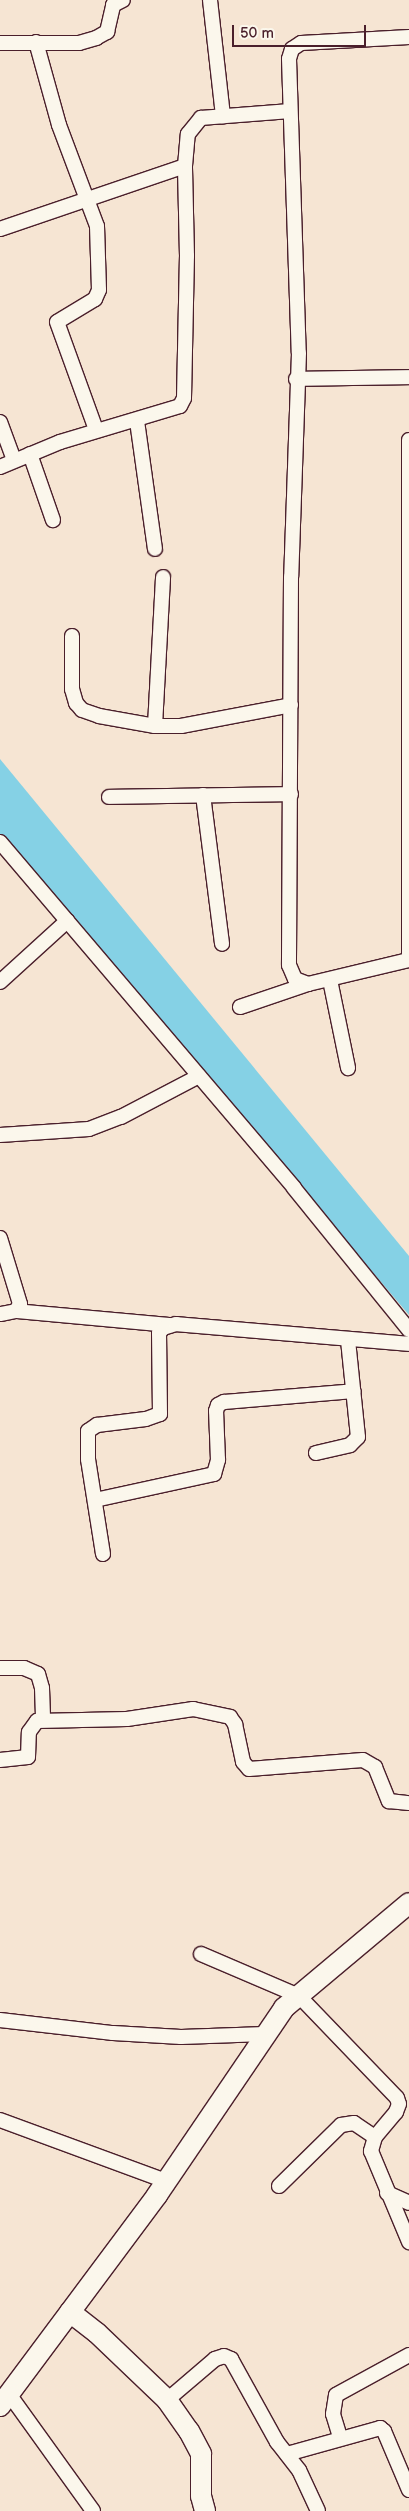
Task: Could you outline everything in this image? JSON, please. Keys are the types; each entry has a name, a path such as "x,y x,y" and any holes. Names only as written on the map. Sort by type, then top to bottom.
{"street":[{"path":"0,43 79,43 107,32 113,5 123,0"},
{"path":"210,0 223,116"},
{"path":"308,984 294,979 289,965 296,379 299,353 295,189 289,59 292,49 301,43 409,37"},
{"path":"36,42 59,125 85,199 97,226 99,290 95,299 57,322 96,430"},
{"path":"0,467 96,430 172,411 184,398 187,256 185,166 188,134 201,118 290,111"},
{"path":"1,224 185,166"},
{"path":"296,379 409,377"},
{"path":"137,421 155,549"},
{"path":"0,422 14,460"},
{"path":"409,440 409,956"},
{"path":"30,454 53,520"},
{"path":"155,726 163,577"},
{"path":"72,636 72,689 82,710 99,716 155,726 214,722 291,705"},
{"path":"110,798 291,794"},
{"path":"204,795 222,944"},
{"path":"0,842 199,1076 409,1330"},
{"path":"0,982 67,921"},
{"path":"240,1007 308,984 409,960"},
{"path":"330,980 348,1068"},
{"path":"0,1135 89,1129 121,1117 199,1076"},
{"path":"0,1238 20,1296 16,1311"},
{"path":"0,1314 16,1311 409,1344"},
{"path":"103,1554 88,1431 97,1425 146,1419 160,1414 160,1333 170,1325"},
{"path":"316,1453 355,1442 358,1431 348,1340"},
{"path":"95,1500 214,1474 218,1460 216,1411 218,1405 224,1402 354,1391"},
{"path":"0,1668 24,1668 38,1674 42,1688 43,1720"},
{"path":"0,1760 28,1757 31,1725 43,1720 127,1719 184,1709 224,1714 235,1724 243,1762 250,1769 363,1760 375,1767 389,1801 409,1803"},
{"path":"93,2511 5,2400 166,2181 284,2008 409,1903"},
{"path":"201,1954 299,1996 396,2098 399,2104 396,2112 375,2137 371,2151 409,2242"},
{"path":"0,2020 152,2035 265,2034"},
{"path":"0,2120 166,2181"},
{"path":"279,2186 341,2125 354,2123 375,2137"},
{"path":"387,2193 409,2202"},
{"path":"70,2312 167,2400 201,2454 201,2496 205,2511"},
{"path":"340,2437 333,2414 336,2395 409,2355"},
{"path":"167,2400 215,2359 224,2356 231,2359 277,2442 299,2470 318,2511"},
{"path":"287,2454 374,2427 384,2431 409,2490"}],"water":[{"path":"0,759 409,1256 409,1315 0,834"}]}
